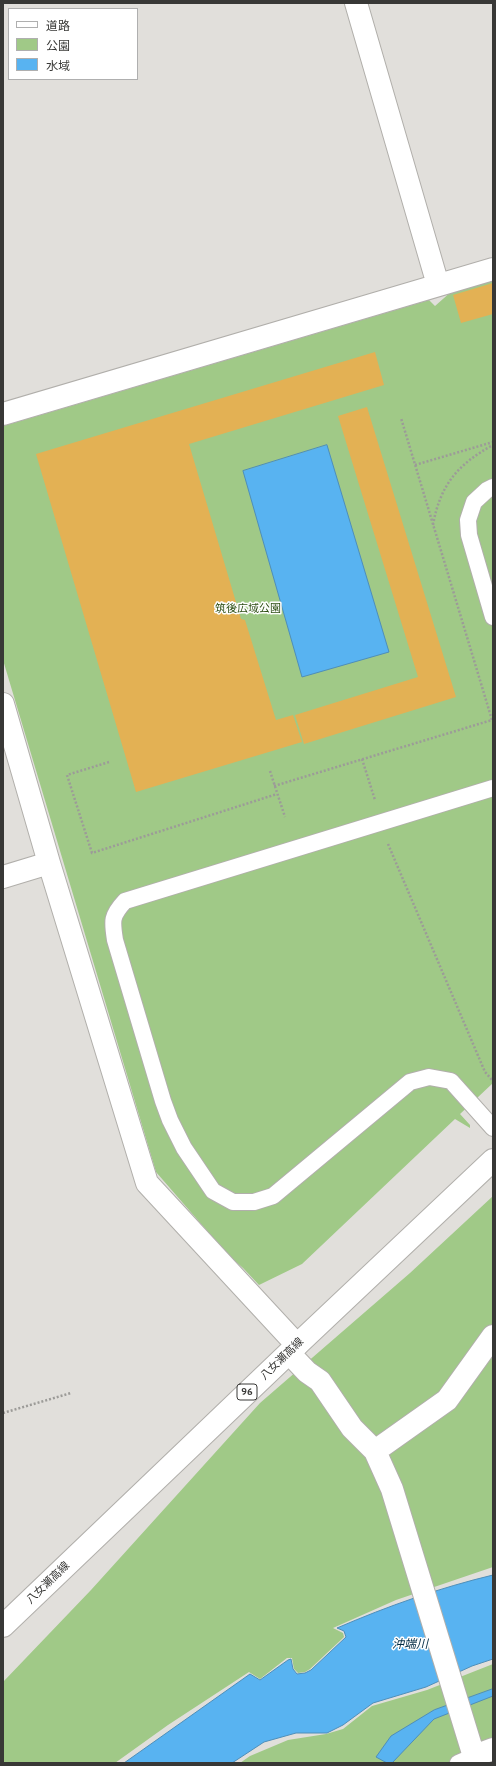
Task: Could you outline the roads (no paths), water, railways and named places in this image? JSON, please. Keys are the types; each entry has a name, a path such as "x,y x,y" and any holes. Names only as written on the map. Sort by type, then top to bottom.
{"street":[{"path":"356,3 438,285"},
{"path":"3,414 493,268"},
{"path":"3,704 49,863 147,1183 293,1349 307,1372 320,1381 352,1428 376,1450 394,1497 475,1758"},
{"path":"3,877 49,863"},
{"name":"八女瀬高線","path":"3,1626 493,1160"},
{"path":"376,1450 447,1400 493,1336"}],"lane":[{"path":"493,487 487,490 474,502 468,520 469,535 493,617"},
{"path":"493,788 124,901 115,911 112,924 115,940 170,1120 184,1148 213,1191 233,1202 254,1202 272,1196 410,1082 429,1077 451,1082 493,1128"}],"water":[{"path":"327,445 389,652 302,677 243,471"},
{"name":"沖端川","path":"493,1575 493,1659 472,1666 426,1687 373,1703 343,1725 327,1733 296,1733 264,1742 232,1763 124,1763 250,1674 260,1680 291,1659 293,1669 297,1674 305,1673 311,1670 346,1637 344,1631 337,1628 414,1598"},
{"path":"493,1689 493,1696 434,1719 392,1763 387,1763 376,1757 391,1736 434,1710"}],"park label":[{"name":"筑後広域公園","path":"248,609"}]}
